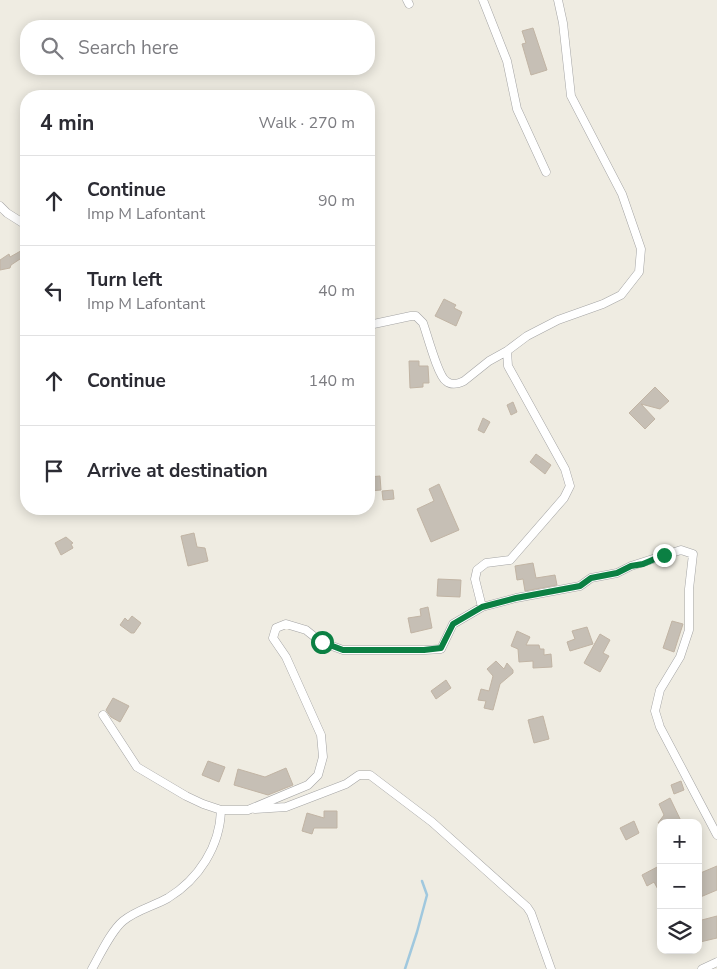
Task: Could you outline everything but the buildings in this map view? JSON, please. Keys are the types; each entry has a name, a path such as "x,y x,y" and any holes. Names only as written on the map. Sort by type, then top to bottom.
{"street":[{"path":"483,0 507,61 517,109 546,172"},
{"path":"375,324 411,316 420,319 442,378 452,384 459,384 527,336 558,320 604,304 621,295 639,272 641,249 622,194 571,96 563,23 558,0"},
{"path":"0,206 20,221"},
{"path":"482,607 475,579 477,570 486,563 510,560 564,498 570,486 566,469 508,366 507,351"},
{"path":"248,810 308,785 318,775 323,757 321,735 286,657 273,638 276,628 286,624 306,630 322,642 343,650 424,650 441,648 453,624 482,607 516,598 580,586 591,578 617,573 631,566 682,550 693,554 689,589 689,630 680,657 660,690 655,712 660,727 717,834"},
{"path":"103,715 137,767 186,796 221,810 286,807 346,784 359,775 370,775 432,822 527,907 531,912 551,969"},
{"path":"92,969 122,921 167,898 188,883 206,860 214,845 221,823 221,810"},
{"path":"702,969 717,962"}],"waterway":[{"path":"405,969 427,895 422,881"}],"route":[{"path":"322,642 343,650 424,650 441,648 448,630 453,624 482,607 516,598 580,586 591,578 617,573 631,566 643,564 664,555"}]}
